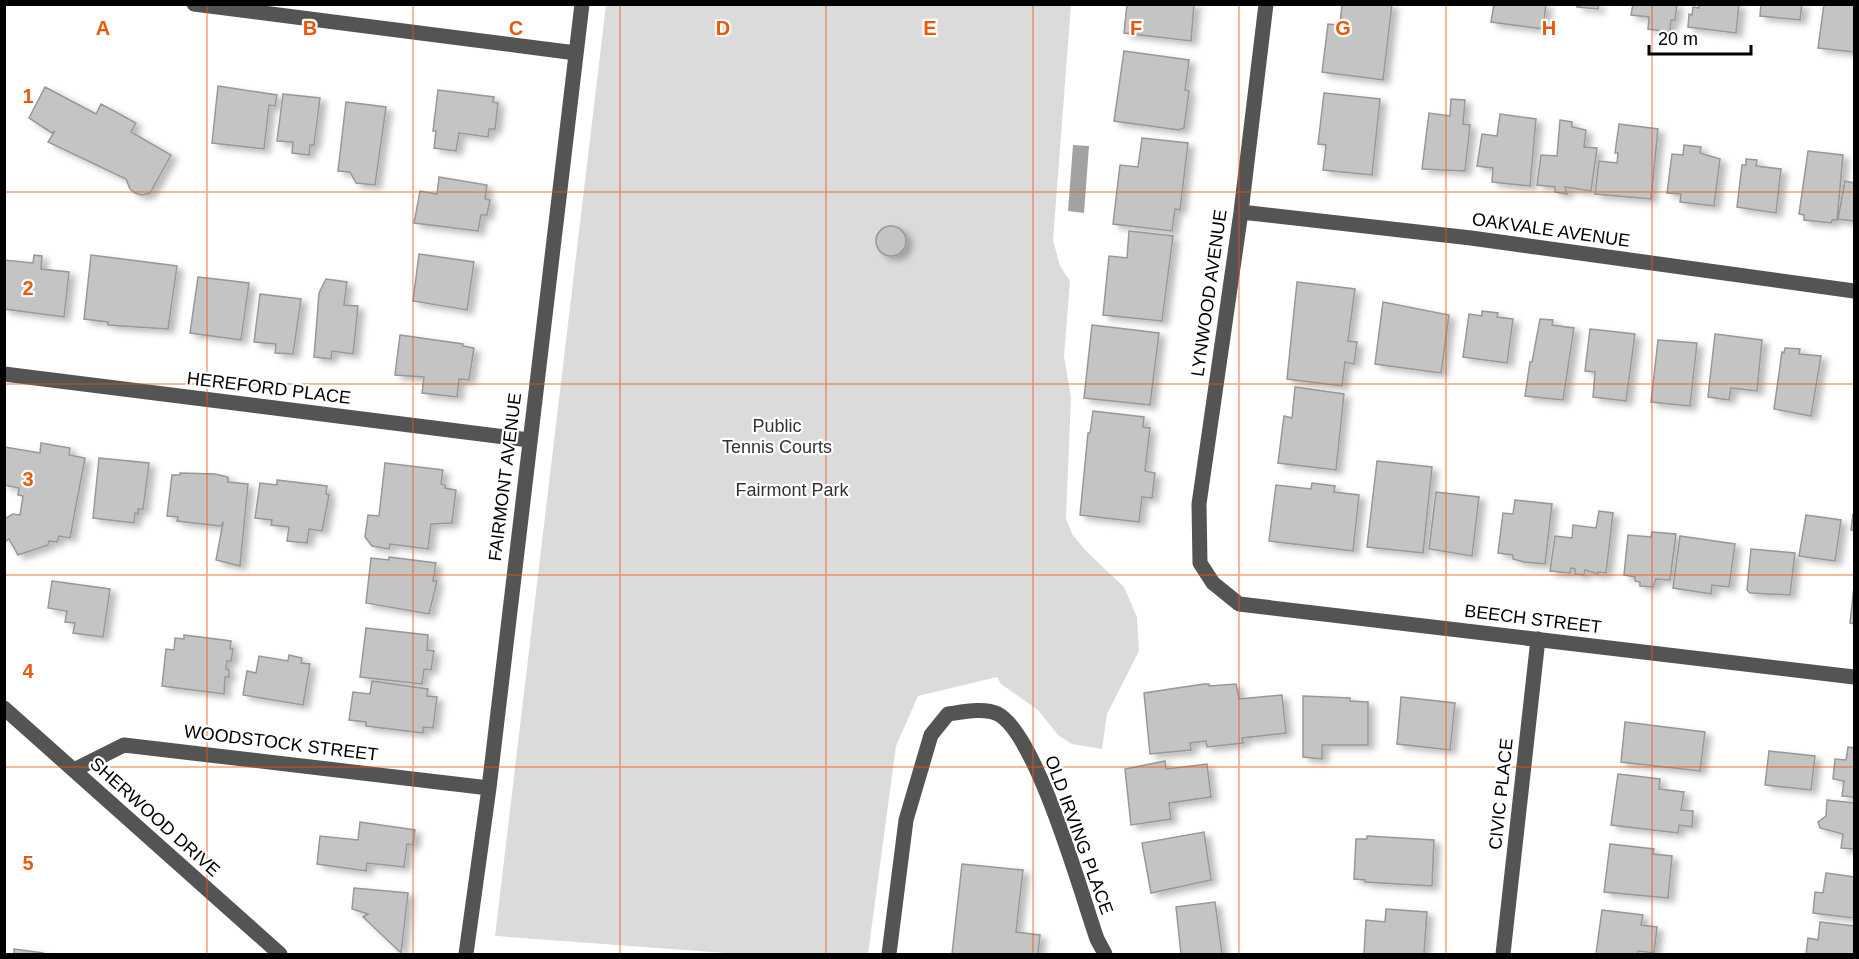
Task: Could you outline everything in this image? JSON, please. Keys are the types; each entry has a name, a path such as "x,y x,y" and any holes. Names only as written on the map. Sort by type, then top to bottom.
{"street":[{"path":"194,4 576,53"},
{"name":"FAIRMONT AVENUE","path":"466,954 489,788 582,4"},
{"name":"LYNWOOD AVENUE","path":"1214,583 1200,563 1199,504 1241,212 1266,4"},
{"name":"OAKVALE AVENUE","path":"1241,212 1472,238 1854,291"},
{"name":"HEREFORD PLACE","path":"4,374 529,440"},
{"name":"BEECH STREET","path":"1214,583 1239,604 1854,677"},
{"name":"CIVIC PLACE","path":"1503,954 1538,639"},
{"name":"SHERWOOD DRIVE","path":"4,708 280,954"},
{"name":"OLD IRVING PLACE","path":"890,954 906,820 932,735 948,714 970,711 997,714 1016,730 1043,785 1097,939 1105,954"},
{"name":"WOODSTOCK STREET","path":"74,770 124,745 489,788"}],"green space":[{"name":"Fairmont Park","path":"606,5 1071,5 1053,240 1060,266 1070,281 1064,356 1071,397 1066,518 1072,534 1085,550 1124,587 1137,617 1139,651 1107,714 1102,749 1072,744 1058,735 1038,710 1001,684 997,677 918,696 896,746 868,954 739,954 495,936"}],"shaded area":[{"path":"1073,145 1089,146 1084,213 1068,211"}],"building":[{"path":"1127,4 1199,4 1194,5 1191,41 1124,33"},
{"path":"1342,4 1392,4 1383,80 1322,72 1328,24 1340,25"},
{"path":"1494,4 1546,4 1543,29 1491,22"},
{"path":"1577,4 1599,4 1598,9 1577,7"},
{"path":"1633,4 1677,4 1675,20 1671,20 1670,32 1648,29 1649,17 1631,15"},
{"path":"1699,4 1739,4 1736,33 1688,27 1689,14 1692,15 1693,7 1699,8"},
{"path":"1761,4 1802,4 1800,20 1760,16"},
{"path":"1824,4 1854,4 1854,52 1818,48"},
{"path":"1124,51 1189,60 1185,90 1189,91 1184,128 1179,130 1114,121"},
{"path":"218,86 277,95 275,106 269,105 264,149 212,143"},
{"path":"45,87 96,114 101,104 116,112 136,123 131,132 171,155 150,193 142,195 135,193 130,189 126,179 48,142 55,131 52,133 29,118"},
{"path":"438,90 494,97 493,102 498,103 495,129 489,129 488,137 459,133 456,151 434,148 436,131 433,131"},
{"path":"1324,93 1380,99 1372,175 1323,170 1326,145 1318,144"},
{"path":"283,94 320,98 314,145 310,145 309,155 292,153 293,142 277,141"},
{"path":"1451,99 1465,100 1463,124 1470,125 1465,171 1422,169 1429,113 1450,116"},
{"path":"346,102 386,107 375,185 356,183 350,172 338,171"},
{"path":"1500,114 1536,119 1530,186 1492,182 1493,168 1477,166 1482,134 1497,136"},
{"path":"1560,120 1572,122 1572,127 1586,130 1584,147 1597,148 1591,191 1565,187 1567,194 1555,192 1555,187 1537,185 1541,155 1557,156"},
{"path":"1619,124 1658,129 1651,199 1595,194 1599,161 1617,163 1618,153 1615,153"},
{"path":"1142,138 1188,143 1180,210 1175,209 1172,231 1113,224 1120,165 1138,167"},
{"path":"1684,145 1701,147 1700,153 1720,159 1714,206 1680,202 1681,194 1667,193 1672,154 1683,155"},
{"path":"1808,151 1843,155 1837,220 1832,220 1831,223 1804,220 1804,215 1799,214"},
{"path":"1746,159 1757,160 1756,166 1781,169 1776,213 1737,207 1742,165 1746,165"},
{"path":"439,177 487,185 485,199 490,200 487,215 481,215 478,231 414,223 420,191 437,194"},
{"path":"1845,181 1854,183 1854,221 1838,219"},
{"path":"891,226 902,230 906,241 902,252 891,256 880,252 876,241 880,230"},
{"path":"1129,231 1173,236 1162,321 1103,315 1109,256 1127,258"},
{"path":"419,254 474,262 467,310 413,301"},
{"path":"34,255 42,256 41,269 69,272 64,317 4,309 4,260 33,263"},
{"path":"91,255 177,266 168,329 108,325 108,322 84,319"},
{"path":"198,277 249,283 241,340 190,333"},
{"path":"326,279 347,282 344,305 358,306 353,354 332,351 331,359 314,357 319,293"},
{"path":"1297,282 1355,289 1348,341 1357,342 1354,364 1345,362 1342,386 1287,379"},
{"path":"260,294 301,299 293,354 275,353 276,344 254,342"},
{"path":"1383,302 1449,315 1441,373 1375,364"},
{"path":"1482,311 1498,313 1497,317 1513,319 1507,363 1463,357 1469,314 1482,316"},
{"path":"1540,319 1553,320 1552,325 1574,328 1563,400 1525,396"},
{"path":"1092,325 1159,333 1150,405 1084,398"},
{"path":"1590,329 1635,334 1626,401 1593,397 1595,372 1585,371"},
{"path":"1715,334 1762,340 1757,391 1731,388 1729,400 1708,397"},
{"path":"400,335 463,344 463,346 474,348 469,380 459,379 457,397 422,393 424,377 395,375"},
{"path":"1658,340 1697,343 1690,406 1651,402"},
{"path":"1785,348 1800,349 1799,354 1821,356 1811,416 1774,409 1782,352 1784,353"},
{"path":"1295,387 1344,394 1336,470 1278,463 1284,416 1292,418"},
{"path":"1093,411 1144,417 1143,427 1150,428 1145,471 1155,473 1152,498 1142,497 1139,522 1080,515 1088,433 1090,433"},
{"path":"41,443 70,448 69,455 85,458 70,538 59,536 57,542 49,541 48,545 18,555 9,539 6,541 4,539 4,519 13,514 20,515 23,496 18,495 19,488 4,485 4,447 40,453"},
{"path":"99,458 149,463 143,509 138,509 138,514 135,513 134,523 93,518"},
{"path":"1377,461 1432,467 1423,553 1367,547"},
{"path":"385,463 443,470 441,484 445,485 445,488 456,490 452,523 431,524 428,549 390,544 389,549 372,546 365,537 368,515 379,516"},
{"path":"180,473 215,474 228,477 228,482 248,484 240,566 216,560 223,523 220,526 177,521 178,517 167,516 172,475 180,475"},
{"path":"277,480 327,486 326,494 329,495 322,531 309,529 307,543 287,541 289,527 271,525 272,520 255,518 260,483 277,485"},
{"path":"1312,483 1335,486 1334,492 1359,495 1353,551 1269,541 1276,485 1311,489"},
{"path":"1436,492 1479,497 1472,556 1429,549"},
{"path":"1515,500 1552,504 1545,564 1524,562 1513,559 1513,555 1498,553 1503,513 1513,514"},
{"path":"1599,511 1613,513 1606,573 1598,572 1598,574 1585,570 1584,575 1575,574 1575,569 1571,568 1570,573 1550,571 1555,536 1572,538 1573,525 1596,528"},
{"path":"1854,514 1854,531 1851,530"},
{"path":"1806,515 1841,520 1835,561 1799,556"},
{"path":"1652,532 1676,534 1670,580 1656,579 1653,587 1640,586 1640,582 1635,581 1635,577 1624,575 1628,535 1651,537"},
{"path":"1680,536 1735,544 1729,587 1712,585 1711,594 1673,588"},
{"path":"1751,549 1795,553 1790,595 1750,593 1747,590"},
{"path":"389,557 436,563 433,581 437,581 429,614 366,603 371,558 389,560"},
{"path":"52,581 110,589 103,637 73,633 75,623 65,622 67,611 48,608"},
{"path":"1854,586 1854,624 1850,623"},
{"path":"366,628 428,635 427,650 434,651 431,670 424,669 422,684 360,677"},
{"path":"184,635 231,641 230,649 233,649 231,661 227,661 226,669 229,670 229,677 225,677 224,694 162,686 166,649 174,650 175,638 184,639"},
{"path":"289,655 302,658 301,663 310,664 303,705 243,695 247,671 256,673 259,656 288,661"},
{"path":"372,681 428,689 427,696 437,697 433,728 423,727 423,733 366,726 366,722 349,720 353,692 370,694"},
{"path":"1209,684 1209,686 1236,684 1239,699 1282,695 1286,733 1242,738 1243,743 1207,747 1206,741 1190,743 1191,750 1150,754 1144,693"},
{"path":"1303,696 1350,698 1350,701 1368,702 1368,745 1322,745 1322,759 1303,757"},
{"path":"1401,697 1455,703 1450,750 1397,744"},
{"path":"1625,722 1705,732 1700,771 1621,762"},
{"path":"1848,747 1854,748 1854,797 1842,796 1844,781 1833,779 1835,759 1846,760"},
{"path":"1769,751 1815,756 1811,790 1765,785"},
{"path":"1165,761 1166,769 1207,764 1211,797 1169,803 1171,819 1131,825 1125,769"},
{"path":"1618,774 1660,779 1659,789 1684,792 1681,810 1693,811 1692,827 1679,825 1678,833 1611,825"},
{"path":"1827,800 1854,803 1854,849 1841,848 1843,834 1820,828 1818,822 1826,816"},
{"path":"360,822 415,830 413,845 407,844 404,867 367,863 366,871 317,864 320,836 358,840"},
{"path":"1204,832 1211,880 1151,893 1142,843"},
{"path":"1367,836 1434,840 1432,886 1365,882 1365,880 1354,879 1356,839 1367,839"},
{"path":"1610,844 1654,849 1653,854 1672,856 1668,898 1604,892"},
{"path":"962,864 1023,870 1016,932 1040,935 1038,954 952,954"},
{"path":"1826,873 1854,877 1854,918 1813,913 1815,892 1823,893"},
{"path":"354,888 408,893 401,953 363,917 368,914 352,909"},
{"path":"1215,902 1222,954 1181,954 1176,907"},
{"path":"1386,909 1427,912 1424,954 1364,954 1366,920 1385,922"},
{"path":"1602,910 1643,915 1641,925 1657,927 1654,953 1638,951 1637,954 1596,954"},
{"path":"1820,922 1854,926 1854,954 1806,954 1808,938 1818,940"},
{"path":"14,949 43,953 43,954 14,954"}],"park label":[{"name":"Public Tennis Courts","path":"777,436"}]}
